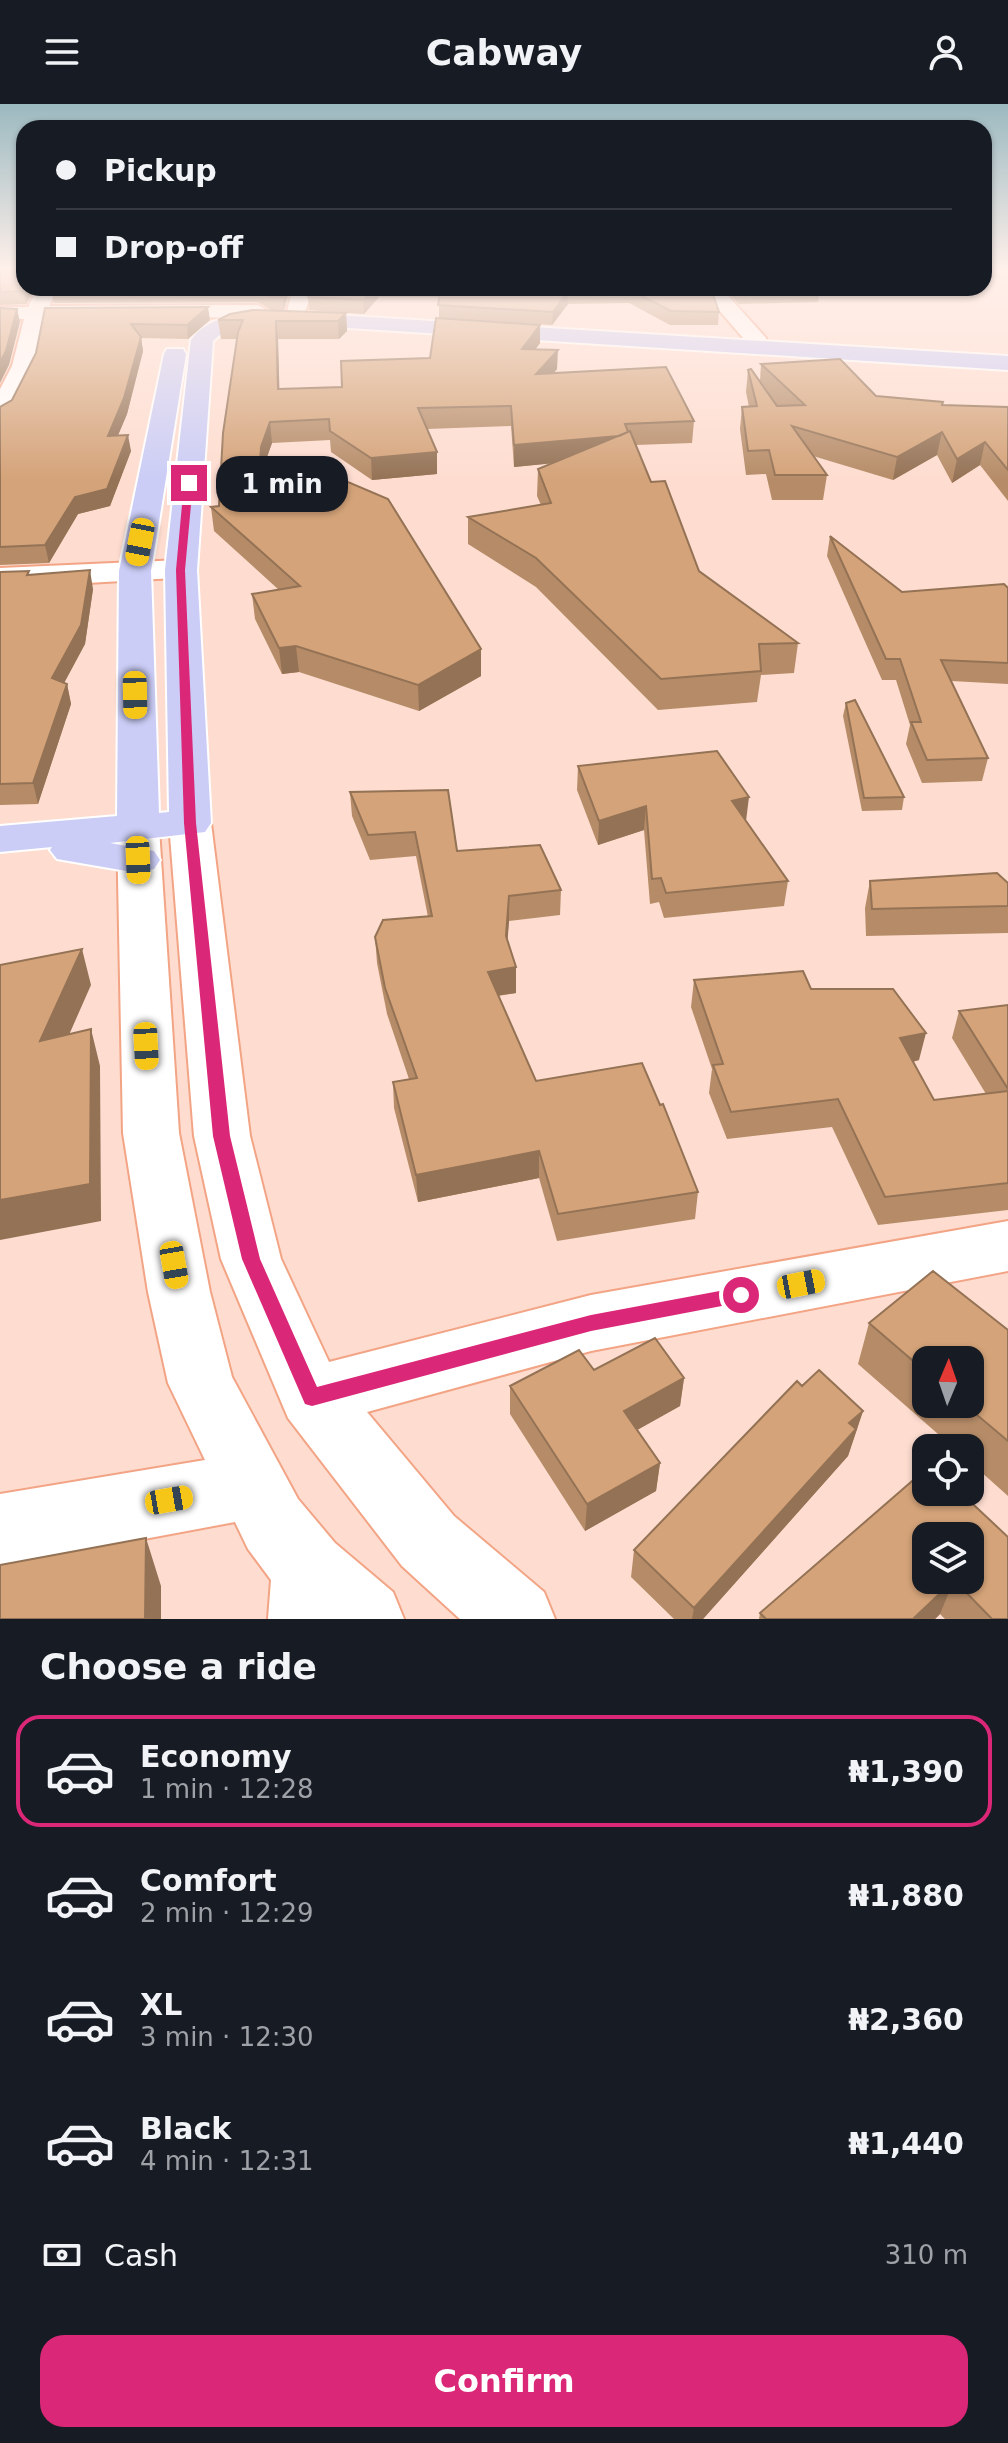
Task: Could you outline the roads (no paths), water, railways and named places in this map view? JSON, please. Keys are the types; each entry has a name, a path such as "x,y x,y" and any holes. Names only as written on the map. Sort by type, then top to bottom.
{"main road":[{"path":"151,825 135,571 179,339"},
{"path":"151,825 181,570 186,339"},
{"path":"690,339 1008,354"},
{"path":"719,339 1008,363"},
{"path":"1,839 151,825"},
{"path":"1,839 151,825"}],"street":[{"path":"0,413 24,366 30,339"},
{"path":"752,339 755,342"},
{"path":"0,578 181,570"},
{"path":"151,825 251,1259 312,1397 428,1541 517,1619"},
{"path":"151,825 151,1133 179,1292 201,1383 308,1594 366,1619"},
{"path":"312,1397 591,1323 1008,1246"},
{"path":"0,1530 254,1485"}]}
